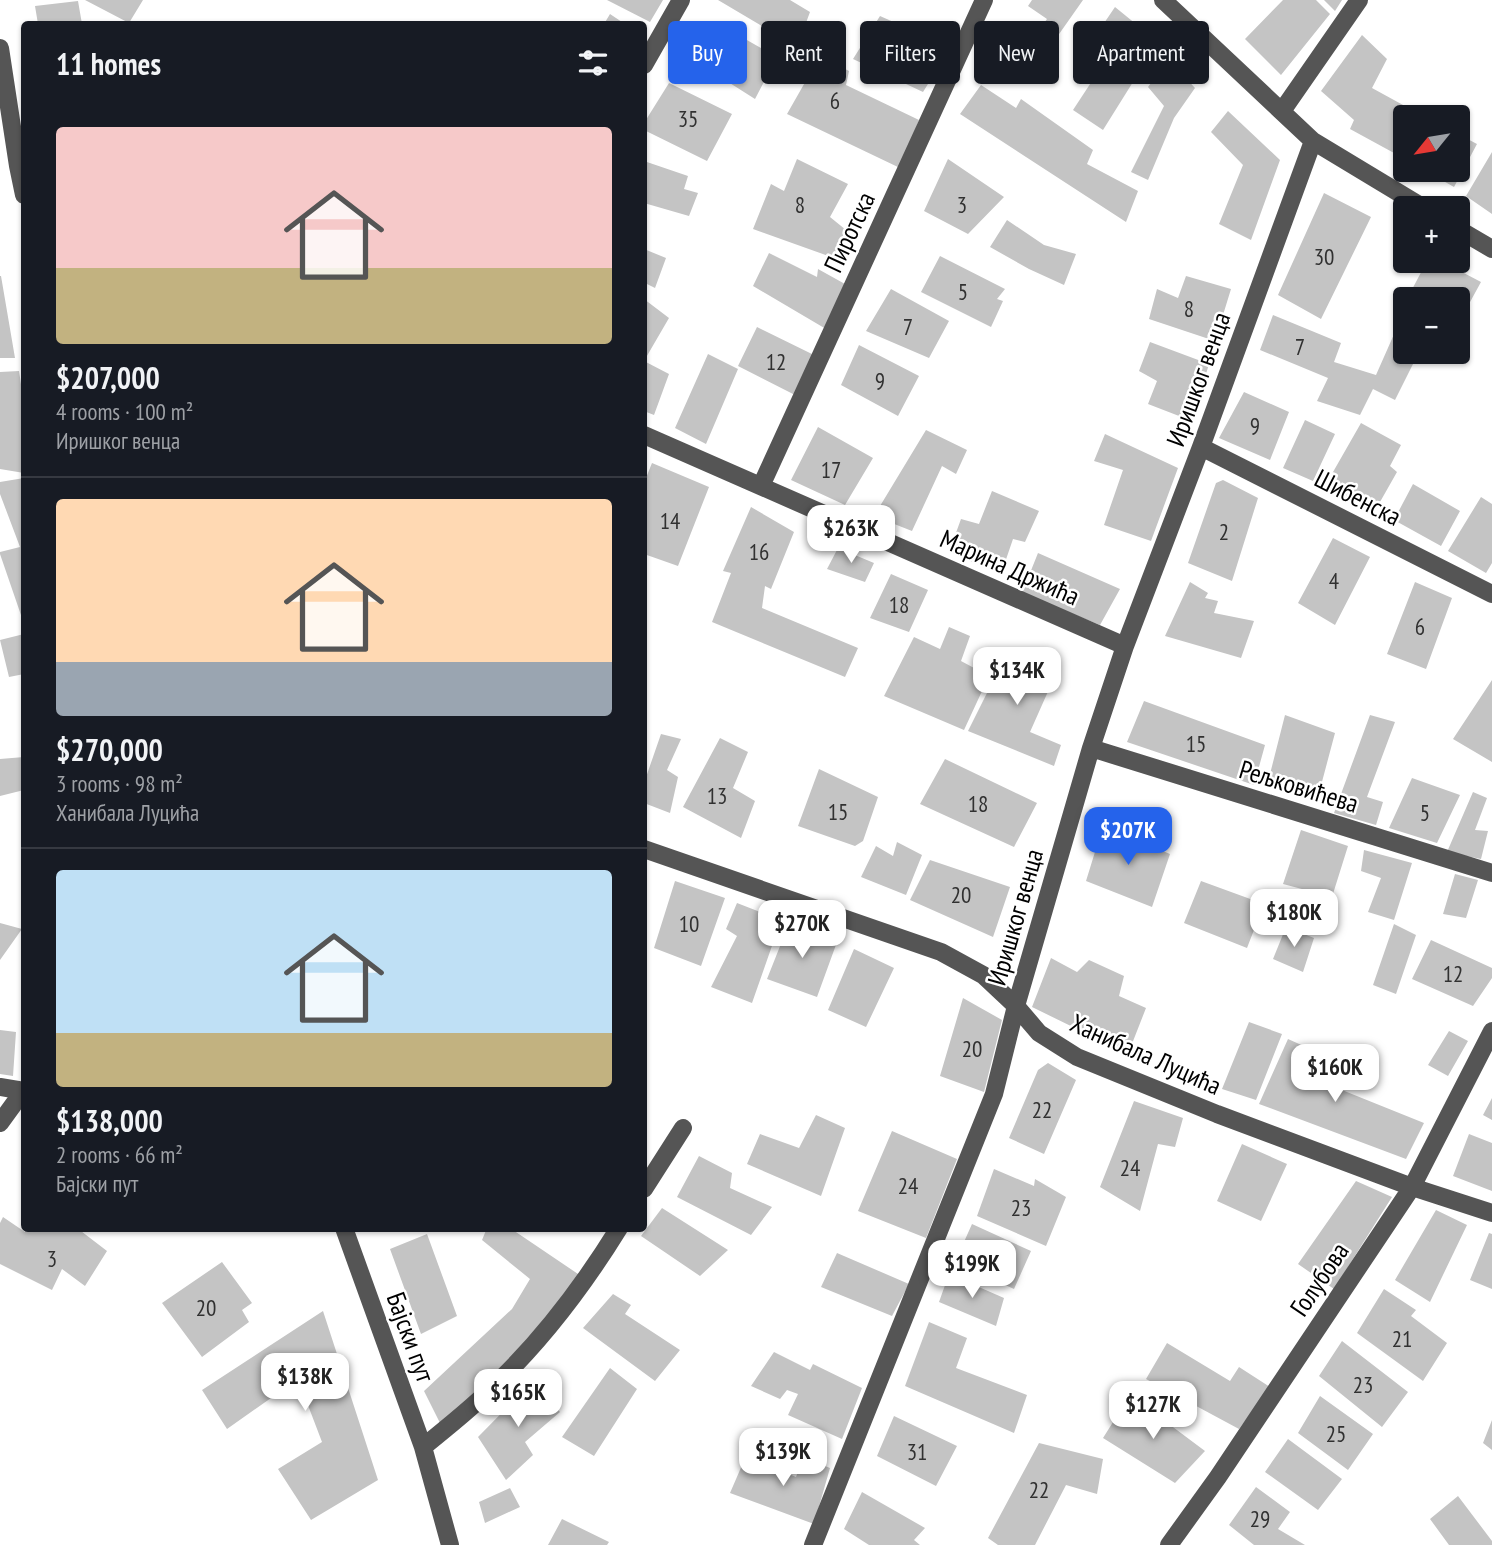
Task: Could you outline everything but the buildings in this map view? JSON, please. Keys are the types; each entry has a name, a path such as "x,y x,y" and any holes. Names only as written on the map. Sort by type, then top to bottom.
{"street":[{"path":"647,60 681,0"},
{"name":"Пиротска","path":"761,486 984,0"},
{"path":"1163,0 1313,141 1404,196"},
{"path":"1282,111 1359,0"},
{"path":"0,48 21,167"},
{"name":"Иришког венца","path":"813,1545 994,1094 1016,1006 1090,748 1125,646 1313,141"},
{"path":"1470,236 1492,249"},
{"name":"Марина Држића","path":"647,436 1125,646"},
{"name":"Шибенска","path":"1201,447 1492,594"},
{"name":"Рељковићева","path":"1090,748 1492,873"},
{"name":"Ханибала Луцића","path":"647,850 941,953 983,975 1016,1006 1039,1033 1077,1057 1217,1114 1412,1187 1492,1213"},
{"name":"Голубова","path":"1170,1545 1412,1187 1492,1031"},
{"path":"0,1087 21,1090"},
{"path":"0,1123 21,1094"},
{"path":"647,1184 682,1128"},
{"name":"Бајски пут","path":"345,1232 423,1447 445,1542"},
{"path":"423,1447 500,1381 555,1320 617,1232"}]}
